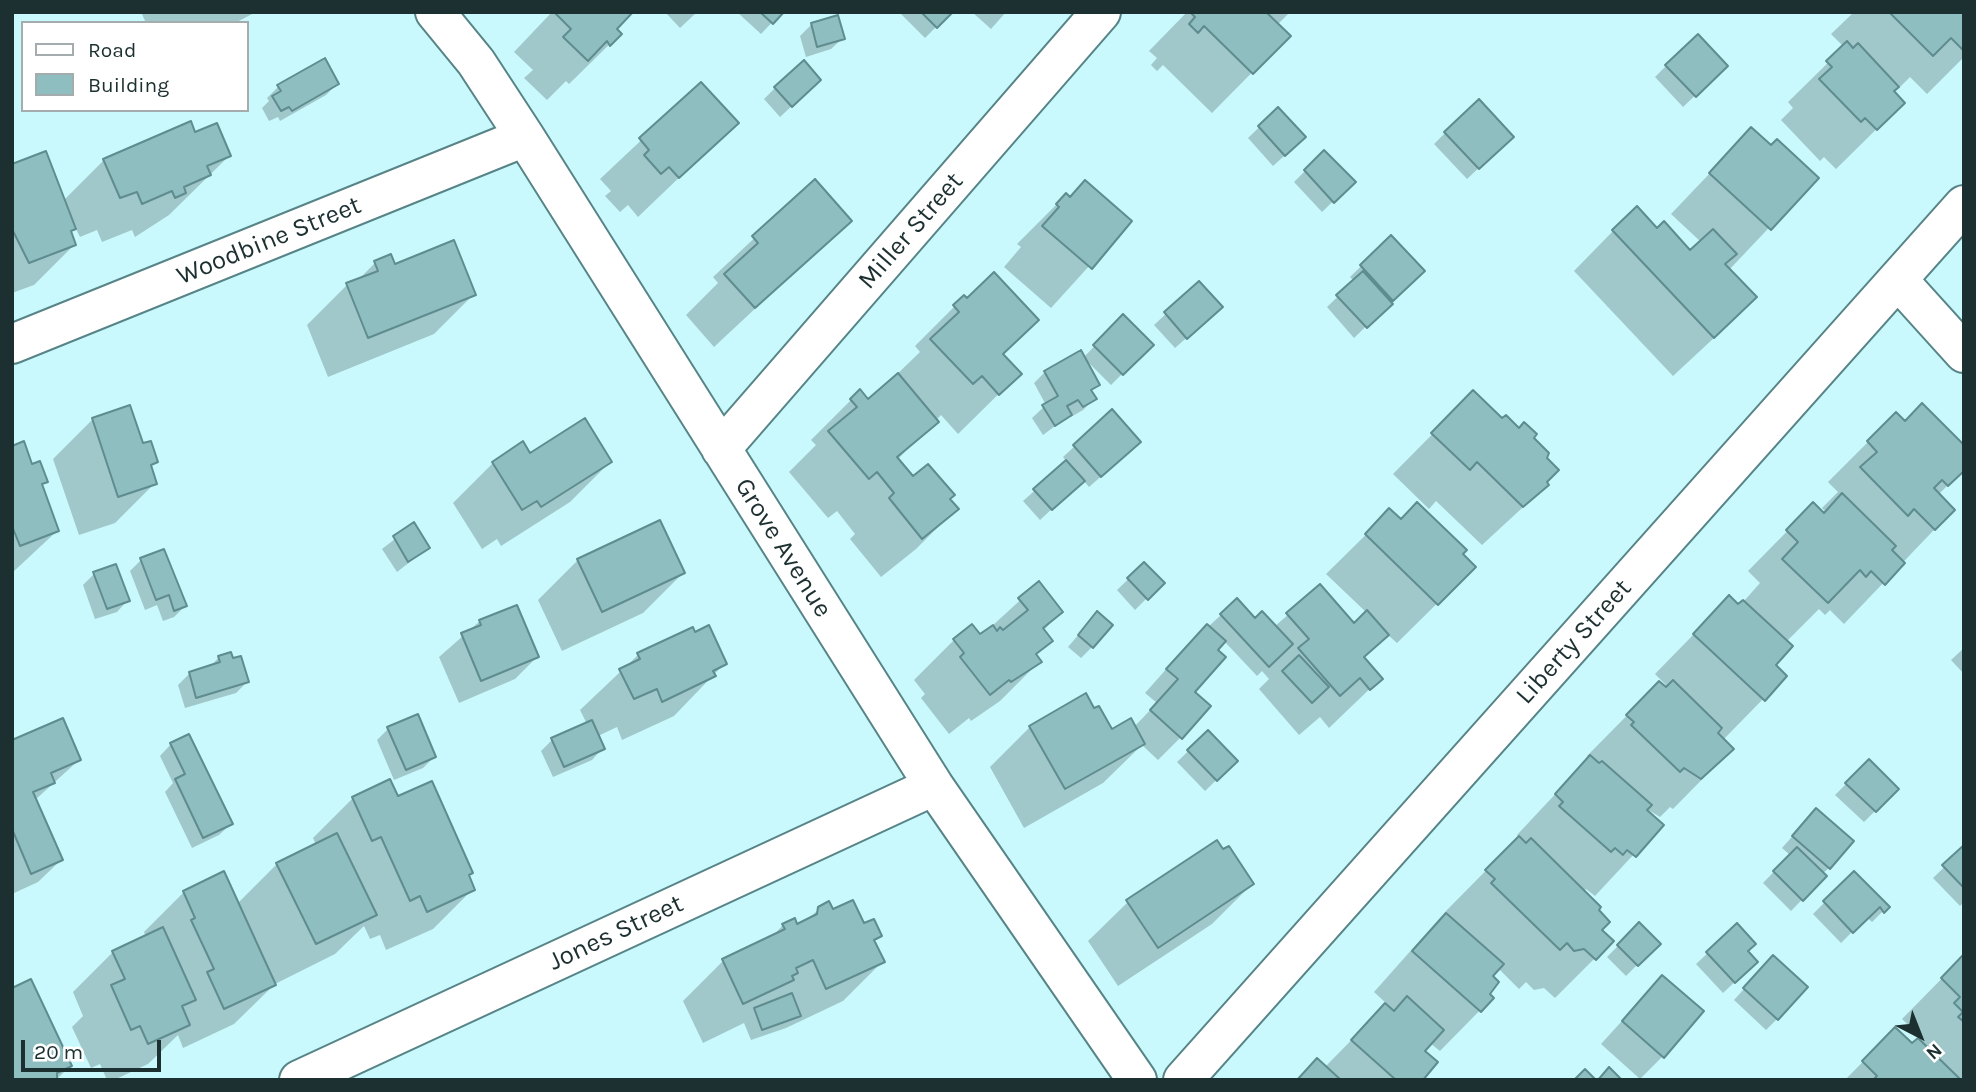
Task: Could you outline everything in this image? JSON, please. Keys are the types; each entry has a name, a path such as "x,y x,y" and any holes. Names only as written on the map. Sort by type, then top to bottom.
{"street":[{"name":"Grove Avenue","path":"435,12 476,62 525,137 934,786 1137,1080"},
{"name":"Miller Street","path":"721,449 1101,12"},
{"name":"Woodbine Street","path":"12,344 525,137"},
{"name":"Liberty Street","path":"1183,1080 1964,205"},
{"path":"1898,279 1964,353"},
{"name":"Jones Street","path":"299,1080 934,786"}],"building":[{"path":"554,12 633,12 617,29 622,34 610,46 607,41 588,61 563,37 571,29"},
{"path":"760,12 784,12 773,24"},
{"path":"921,12 953,12 937,28"},
{"path":"1190,12 1266,12 1291,36 1253,74 1204,26 1198,33 1189,24 1195,17"},
{"path":"1889,12 1964,12 1964,51 1951,38 1933,56"},
{"path":"838,15 845,39 817,47 811,23"},
{"path":"1698,34 1728,66 1696,97 1665,65"},
{"path":"1847,41 1853,48 1858,43 1899,87 1894,91 1905,103 1877,130 1865,118 1861,122 1819,79 1832,67 1826,61"},
{"path":"325,58 339,84 292,111 289,107 281,111 272,96 281,91 277,85"},
{"path":"804,60 821,80 792,107 774,87"},
{"path":"701,82 739,123 679,178 669,167 661,174 644,155 649,150 639,138"},
{"path":"1479,99 1514,137 1479,169 1444,132"},
{"path":"1278,107 1306,137 1285,156 1258,126"},
{"path":"191,121 195,132 217,123 231,156 207,166 211,175 184,187 186,193 175,198 172,191 142,204 137,192 120,198 103,159"},
{"path":"1751,127 1771,145 1777,139 1819,178 1771,230 1709,173"},
{"path":"1324,150 1356,182 1334,203 1304,170"},
{"path":"46,151 76,229 71,231 76,245 29,263 12,229 12,164"},
{"path":"815,179 852,221 755,308 724,274 758,243 752,236"},
{"path":"1085,180 1132,221 1092,269 1042,226 1059,207 1056,204 1066,193 1070,197"},
{"path":"1637,206 1657,228 1664,221 1690,250 1713,229 1737,254 1725,264 1757,297 1714,338 1612,230"},
{"path":"1391,235 1425,271 1393,301 1360,265"},
{"path":"454,240 476,295 368,338 346,283 378,271 374,261 391,254 395,264"},
{"path":"1363,271 1393,304 1367,328 1336,295"},
{"path":"994,272 1039,320 1003,354 1022,374 999,395 982,376 973,384 930,339 959,312 953,305 964,295 967,298"},
{"path":"1199,281 1223,307 1187,339 1164,312"},
{"path":"1123,314 1154,345 1123,375 1093,345"},
{"path":"1081,350 1100,385 1091,390 1097,399 1083,407 1078,400 1067,406 1072,415 1055,426 1042,405 1058,396 1044,371"},
{"path":"898,373 939,422 897,457 913,476 928,464 955,495 950,499 959,509 922,539 889,498 894,493 877,472 869,479 828,431 857,407 850,399 860,389 868,399"},
{"path":"1473,390 1502,418 1506,415 1519,428 1524,422 1537,434 1534,438 1549,453 1547,458 1559,470 1547,482 1549,485 1523,507 1477,462 1470,470 1431,433"},
{"path":"1922,403 1964,445 1964,471 1948,486 1942,480 1934,488 1955,510 1935,530 1914,509 1908,516 1860,467 1877,452 1867,441 1896,412 1905,421"},
{"path":"130,405 143,443 151,441 158,462 151,465 157,484 118,497 92,418"},
{"path":"1112,409 1141,442 1101,477 1073,445"},
{"path":"585,418 612,462 541,507 537,501 522,510 492,462 523,441 530,453"},
{"path":"24,441 32,464 40,461 48,482 42,484 59,531 20,546 12,526 12,446"},
{"path":"1066,460 1085,481 1052,510 1033,489"},
{"path":"1842,493 1896,546 1892,550 1905,563 1885,585 1871,571 1866,577 1860,570 1828,603 1782,559 1798,542 1786,530 1813,502 1824,513"},
{"path":"1417,502 1467,550 1463,554 1476,567 1438,605 1365,534 1389,508 1401,519"},
{"path":"660,520 685,573 602,612 577,559"},
{"path":"414,522 430,548 408,562 393,536"},
{"path":"164,549 187,606 174,611 169,595 156,600 140,558"},
{"path":"1144,562 1165,583 1148,600 1127,578"},
{"path":"116,564 130,601 107,609 93,572"},
{"path":"1039,581 1063,612 1043,628 1053,641 1036,654 1042,662 1011,682 1009,680 990,695 960,657 964,653 953,639 972,624 980,634 993,625 997,631 1000,627 1003,630 1028,610 1018,598"},
{"path":"1320,584 1354,623 1367,610 1389,635 1364,657 1383,679 1370,690 1360,678 1340,696 1298,648 1309,639 1286,613"},
{"path":"1729,595 1738,604 1743,600 1793,646 1776,665 1787,676 1765,701 1693,634"},
{"path":"1237,598 1255,618 1262,611 1293,644 1269,667 1220,614"},
{"path":"517,605 539,657 481,681 461,633 481,625 479,620"},
{"path":"1097,611 1113,625 1093,648 1078,635"},
{"path":"1207,624 1226,641 1218,650 1226,657 1195,692 1211,706 1182,739 1150,710 1178,679 1166,669"},
{"path":"709,625 727,664 713,671 716,676 662,702 657,689 634,699 619,669 640,659 637,653 693,627 695,632"},
{"path":"231,652 233,658 241,656 249,682 196,698 189,672 220,662 218,656"},
{"path":"1299,655 1329,687 1312,703 1282,671"},
{"path":"1673,680 1722,728 1718,733 1734,749 1701,779 1684,768 1680,772 1631,725 1634,722 1626,715 1659,681 1666,687"},
{"path":"1086,693 1094,708 1099,706 1112,729 1131,718 1145,744 1065,789 1029,726"},
{"path":"418,714 436,757 406,770 387,727"},
{"path":"63,718 81,760 51,773 55,783 33,792 63,860 31,874 12,829 12,740"},
{"path":"592,720 605,749 564,767 551,738"},
{"path":"1208,730 1238,761 1217,781 1187,750"},
{"path":"189,734 233,824 203,838 175,779 185,774 170,743"},
{"path":"1590,755 1599,763 1602,761 1652,805 1647,810 1664,825 1636,857 1627,850 1623,855 1615,848 1611,852 1559,806 1563,802 1555,794"},
{"path":"1869,759 1899,789 1876,812 1845,783"},
{"path":"390,779 398,796 432,781 473,873 469,875 475,890 427,912 420,896 410,901 381,837 372,841 352,797"},
{"path":"1816,808 1854,841 1830,869 1792,836"},
{"path":"337,833 377,915 316,944 276,863"},
{"path":"1519,836 1526,843 1531,838 1601,907 1599,910 1610,922 1602,930 1614,941 1596,960 1584,949 1574,951 1567,943 1560,950 1491,883 1495,879 1485,870"},
{"path":"1217,840 1223,849 1229,846 1254,884 1158,948 1126,900"},
{"path":"1964,845 1964,888 1942,865"},
{"path":"1797,847 1827,876 1803,901 1773,871"},
{"path":"224,871 276,985 224,1009 207,972 214,969 191,920 195,918 183,891"},
{"path":"1854,871 1890,907 1884,913 1880,907 1853,933 1823,901"},
{"path":"853,900 864,923 874,919 882,936 874,940 885,962 826,989 813,960 796,968 798,973 792,976 794,980 743,1004 722,959 785,929 782,924 795,918 797,924 817,914 818,907 829,901 833,909"},
{"path":"1446,913 1504,964 1493,976 1499,982 1490,994 1494,998 1481,1012 1412,951"},
{"path":"1639,922 1661,944 1638,966 1617,945"},
{"path":"1737,923 1756,944 1748,951 1758,962 1735,983 1706,952"},
{"path":"163,927 196,1000 182,1006 190,1025 148,1044 140,1026 131,1030 111,985 125,979 112,951"},
{"path":"1964,954 1964,1022 1958,1017 1963,1012 1954,1003 1960,997 1941,978"},
{"path":"1773,955 1808,987 1778,1020 1743,988"},
{"path":"1662,975 1704,1011 1664,1058 1622,1021"},
{"path":"31,979 72,1066 57,1073 57,1080 12,1080 12,988"},
{"path":"792,993 801,1016 762,1030 754,1008"},
{"path":"1407,996 1444,1030 1425,1051 1438,1062 1423,1080 1396,1080 1351,1040 1385,1003 1394,1011"},
{"path":"1895,1027 1912,1043 1918,1038 1961,1080 1873,1080 1877,1076 1862,1061"},
{"path":"1317,1058 1341,1080 1297,1080"},
{"path":"1609,1067 1622,1080 1598,1080"},
{"path":"1585,1069 1596,1080 1574,1080"}]}
